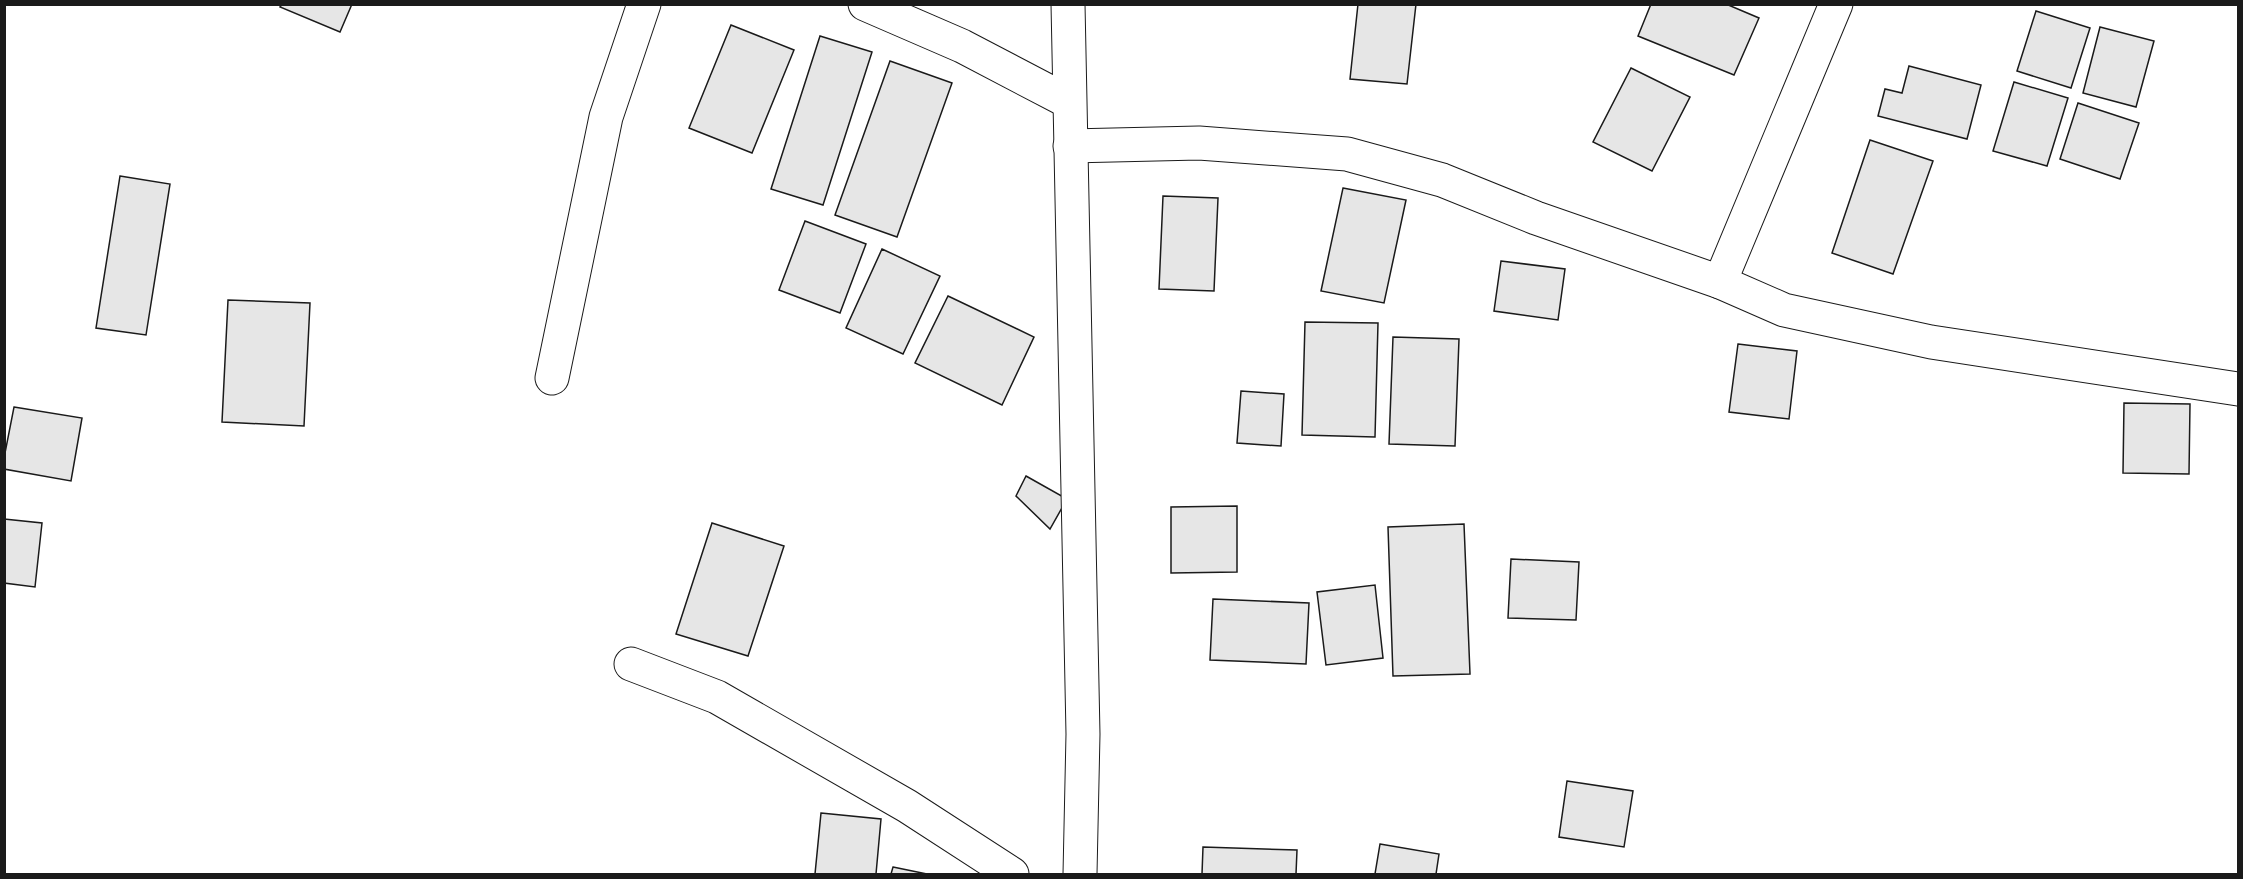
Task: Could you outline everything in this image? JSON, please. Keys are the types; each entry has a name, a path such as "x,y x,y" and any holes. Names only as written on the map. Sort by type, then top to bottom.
{"street":[{"path":"552,378 606,117 644,4"},
{"path":"865,4 962,46 1069,102"},
{"path":"1068,4 1083,734 1080,874"},
{"path":"1720,282 1836,4"},
{"path":"1070,146 1199,143 1347,154 1442,180 1536,218 1720,282 1784,310 1931,342 2238,389"},
{"path":"631,663 717,697 907,806 1012,874"}],"building":[{"path":"282,4 352,4 340,32 280,7"},
{"path":"1358,4 1416,4 1407,84 1350,79"},
{"path":"1651,4 1726,4 1759,18 1734,75 1638,36"},
{"path":"2036,11 2090,28 2071,88 2017,71"},
{"path":"731,25 794,50 752,153 689,128"},
{"path":"2100,27 2154,41 2136,107 2083,93"},
{"path":"820,36 872,52 823,205 771,189"},
{"path":"890,61 952,83 897,237 835,215"},
{"path":"1909,66 1981,85 1967,139 1878,116 1885,89 1902,93"},
{"path":"1631,68 1690,97 1652,171 1593,142"},
{"path":"2014,82 2068,98 2047,166 1993,151"},
{"path":"2078,103 2139,123 2120,179 2060,159"},
{"path":"1870,140 1933,161 1893,274 1832,253"},
{"path":"120,176 170,184 146,335 96,328"},
{"path":"1343,188 1406,200 1384,303 1321,291"},
{"path":"1163,196 1218,198 1214,291 1159,289"},
{"path":"805,221 866,244 840,313 779,290"},
{"path":"882,249 940,276 903,354 846,328"},
{"path":"1501,261 1565,269 1558,320 1494,311"},
{"path":"948,296 1034,337 1002,405 915,363"},
{"path":"228,300 310,303 304,426 222,422"},
{"path":"1305,322 1378,323 1375,437 1302,435"},
{"path":"1393,337 1459,339 1455,446 1389,444"},
{"path":"1738,344 1797,351 1789,419 1729,412"},
{"path":"1241,391 1284,394 1281,446 1237,443"},
{"path":"2124,403 2190,404 2189,474 2123,473"},
{"path":"14,407 82,418 71,481 4,469"},
{"path":"1026,476 1067,499 1050,529 1016,496"},
{"path":"1237,506 1237,572 1171,573 1171,507"},
{"path":"4,519 42,523 35,587 4,583"},
{"path":"712,523 784,546 748,656 676,634"},
{"path":"1464,524 1470,674 1393,676 1388,527"},
{"path":"1511,559 1579,562 1576,620 1508,618"},
{"path":"1375,585 1383,658 1326,665 1317,592"},
{"path":"1213,599 1309,603 1306,664 1210,660"},
{"path":"1567,781 1633,791 1624,847 1559,837"},
{"path":"821,813 881,819 876,874 815,874"},
{"path":"1380,844 1439,854 1436,874 1375,874"},
{"path":"1203,847 1297,850 1296,874 1202,874"},
{"path":"893,867 927,874 891,874"}]}
